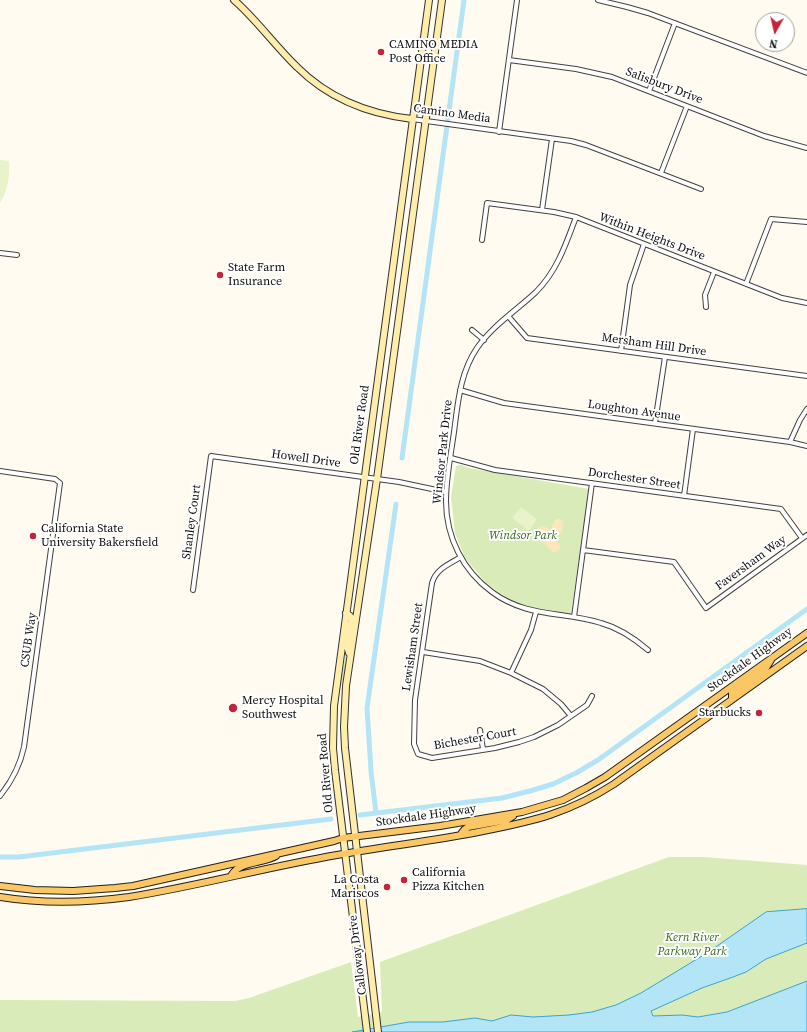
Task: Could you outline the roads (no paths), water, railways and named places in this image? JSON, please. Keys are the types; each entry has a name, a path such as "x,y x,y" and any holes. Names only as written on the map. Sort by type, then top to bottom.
{"main road":[{"name":"Camino Media","path":"234,0 297,67 317,85 354,106 390,116 412,119"},
{"name":"Old River Road","path":"345,854 335,770 333,727 336,685 429,0"},
{"name":"Old River Road","path":"357,852 345,748 344,727 346,686 377,479 442,0"},
{"path":"346,613 352,619 347,646 350,656"},
{"name":"Stockdale Highway","path":"0,886 53,891 83,891 115,888 158,880 343,838 440,826 516,814 544,806 563,800 595,784 807,633"},
{"name":"Stockdale Highway","path":"0,897 50,902 100,901 139,896 231,876 345,854 460,835 540,819 586,801 618,781 807,646"},
{"path":"732,699 732,693 766,668 771,658"},
{"path":"460,835 468,827 507,820 516,814"},
{"path":"231,876 237,869 268,860 283,852"},
{"name":"Calloway Drive","path":"357,852 378,1032"},
{"name":"Calloway Drive","path":"345,854 368,1032"}],"street":[{"path":"499,132 517,0"},
{"path":"598,0 627,7 807,73"},
{"path":"649,91 675,24"},
{"name":"Salisbury Drive","path":"509,60 612,77 764,136 807,148"},
{"path":"661,173 687,106"},
{"name":"Camino Media","path":"412,119 552,139 593,147 701,189"},
{"path":"542,210 552,139"},
{"name":"Within Heights Drive","path":"482,240 487,203 542,210 576,217 782,298 807,303"},
{"name":"Windsor Park Drive","path":"576,217 561,256 551,275 536,292 508,316 484,340 466,368 460,390 446,492 448,525 461,557 475,577 492,592 511,604 536,612 574,617 612,626 633,638 648,650"},
{"path":"746,284 771,219 807,222"},
{"path":"621,351 630,285 644,244"},
{"path":"0,253 17,255"},
{"path":"706,307 706,295 714,272"},
{"name":"Mersham Hill Drive","path":"508,316 527,338 807,376"},
{"path":"472,330 484,340"},
{"path":"655,424 665,357"},
{"name":"Loughton Avenue","path":"460,390 504,403 790,442 807,446"},
{"path":"790,442 807,409"},
{"path":"684,496 693,429"},
{"name":"Howell Drive","path":"211,456 399,482 446,492"},
{"name":"Shanley Court","path":"193,590 211,456"},
{"name":"Dorchester Street","path":"451,458 495,470 781,509 802,538"},
{"name":"CSUB Way","path":"0,471 55,479 60,483 24,747 17,770 7,788 0,796"},
{"path":"574,617 592,483"},
{"name":"Faversham Way","path":"583,550 674,562 706,608 807,535"},
{"name":"Lewisham Street","path":"418,754 414,744 414,717 432,583 434,576 439,571 461,557"},
{"path":"511,673 531,630 536,612"},
{"path":"423,652 480,660 511,673 543,689 561,704 571,716"},
{"name":"Bichester Court","path":"418,754 432,758 508,745 534,737 558,725 587,705 592,696"},
{"path":"480,730 483,749"}],"water":[{"path":"807,909 807,943 766,959 746,972 702,988 651,1011 653,1016 682,1015 698,1017 727,1012 807,981 807,1032 352,1032 409,1022 443,1022 475,1018 492,1021 511,1015 533,1017 592,1012 616,1005 641,993 707,953 766,912"}],"waterway":[{"path":"402,458 464,0"},
{"path":"376,813 371,771 367,708 396,504"},
{"path":"360,815 502,798 553,784 598,760 807,609"},
{"path":"0,857 19,857 331,819"}],"place":[{"name":"CAMINO MEDIA Post Office","path":"381,52"},
{"name":"State Farm Insurance","path":"220,275"},
{"name":"California State University Bakersfield","path":"33,536"},
{"name":"Mercy Hospital Southwest","path":"233,708"},
{"name":"Starbucks","path":"759,713"},
{"name":"California Pizza Kitchen","path":"404,880"},
{"name":"La Costa Mariscos","path":"387,887"}],"park label":[{"name":"Windsor Park","path":"523,536"},
{"name":"Kern River Parkway Park","path":"692,945"}]}
